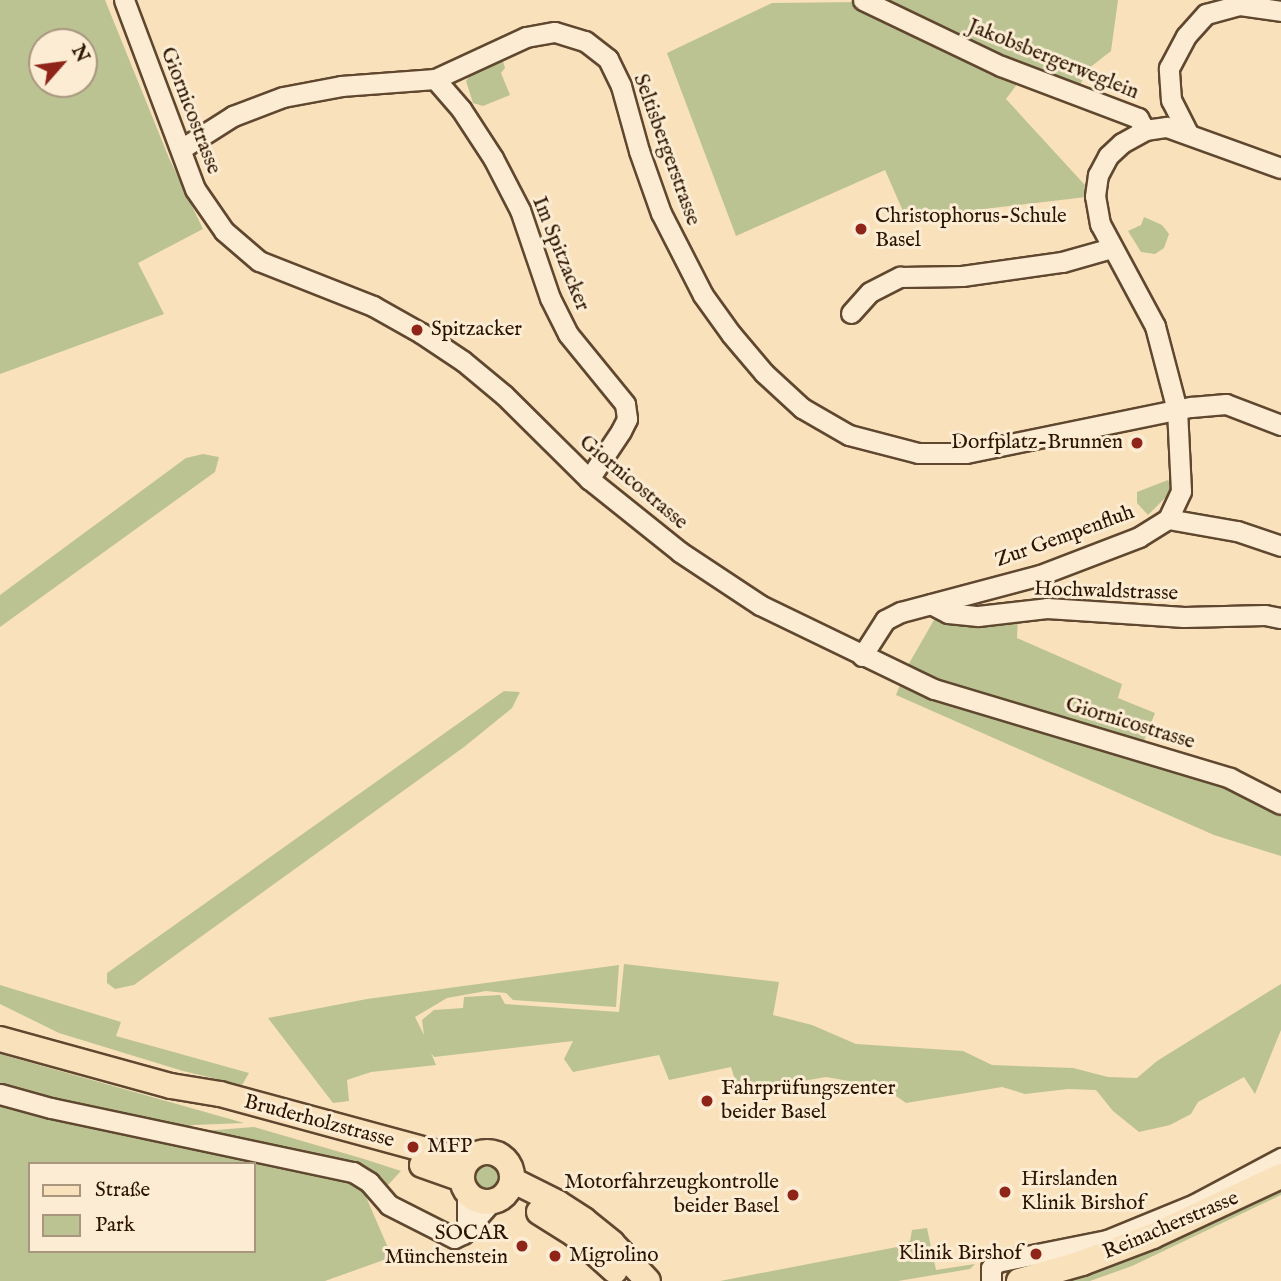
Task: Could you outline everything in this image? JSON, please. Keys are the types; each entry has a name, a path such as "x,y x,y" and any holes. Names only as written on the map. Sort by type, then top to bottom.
{"main road":[{"name":"Bruderholzstrasse","path":"0,1039 171,1086 217,1105 465,1177"},
{"path":"502,1192 508,1164 496,1153 480,1152 465,1177 474,1198 502,1192 558,1203 612,1243 648,1281"},
{"name":"Reinacherstrasse","path":"1019,1281 1082,1263 1153,1236 1281,1176"},
{"path":"502,1192 574,1234 624,1281"}],"street":[{"name":"Giornicostrasse","path":"124,0 195,189 224,231 259,261 373,306 421,332 463,361 504,395 589,479 680,552 760,605 934,689 1230,778 1281,804"},
{"name":"Jakobsbergerweglein","path":"863,0 1001,66 1138,118 1145,130"},
{"path":"1187,131 1171,100 1169,68 1186,36 1206,14 1240,5 1281,10"},
{"name":"Seltisbergerstrasse","path":"181,149 233,116 283,97 341,86 435,79 526,37 555,32 585,41 608,59 621,86 661,213 703,295 764,373 802,408 849,435 918,453 966,453 1177,410 1226,404 1281,425"},
{"name":"Im Spitzacker","path":"435,79 461,109 493,158 520,211 550,298 568,334 625,404 626,419 621,431 589,479"},
{"path":"1145,130 1167,127 1187,131 1281,168"},
{"name":"Zur Gempenfluh","path":"862,656 873,634 885,621 901,612 1040,575 1139,537 1168,519 1181,491 1183,468 1177,410 1155,326 1111,248 1100,223 1095,196 1098,175 1108,156 1122,143 1145,130"},
{"path":"851,313 870,292 900,277 962,276 1062,262 1111,248"},
{"path":"1168,519 1237,531 1281,546"},
{"name":"Hochwaldstrasse","path":"931,604 948,613 978,616 1047,608 1184,617 1265,615 1281,618"},
{"path":"0,1094 51,1108 352,1172 369,1182 389,1205 454,1238 463,1234 467,1226 502,1192"},
{"name":"Reinacherstrasse","path":"991,1281 991,1268 997,1262 1107,1240 1195,1204 1281,1157"},
{"path":"465,1177 467,1226"}],"green space":[{"path":"0,0 105,0 169,158 203,229 138,263 164,314 0,374"},
{"path":"871,0 1118,0 1111,51 1088,69 1078,89"},
{"path":"861,2 1021,79 1006,99 1095,196 906,218 885,170 736,236 667,53 772,3"},
{"path":"502,58 505,68 501,73 510,95 483,106 473,103 466,81 472,72"},
{"path":"1144,217 1162,225 1169,234 1164,248 1155,254 1141,252 1128,231 1141,225"},
{"path":"203,454 219,457 215,472 0,627 0,595 186,458"},
{"path":"1168,480 1171,486 1169,494 1148,515 1137,503 1137,492"},
{"path":"1018,615 1017,638 1122,684 1118,698 1155,713 1137,758 1205,778 1281,813 1281,856 1214,835 896,695 907,667 934,620"},
{"path":"504,691 520,692 512,708 464,747 134,985 115,989 107,983 107,973"},
{"path":"624,964 779,982 773,1015 812,1025 856,1044 963,1051 992,1065 1073,1068 1108,1077 1137,1078 1157,1061 1281,984 1281,1030 1255,1094 1244,1077 1198,1102 1191,1114 1170,1125 1139,1132 1113,1111 1096,1090 1068,1089 1025,1094 1002,1087 906,1103 883,1087 826,1077 739,1092 731,1067 669,1080 659,1055 573,1072 564,1059 573,1041 434,1057 431,1053 436,1065 371,1072 347,1080 349,1101 333,1103 268,1018 367,999 619,965 616,1007 513,1000 506,993 486,991 447,998 415,1017 424,1035 422,1020 434,1010 463,1008 464,997 500,995 505,1004 619,1012"},
{"path":"0,985 121,1022 116,1036 249,1073 242,1085 183,1071 59,1033 0,1004"},
{"path":"0,1054 244,1123 193,1125 180,1129 0,1090"},
{"path":"0,1103 360,1183 392,1257 325,1281 0,1281"},
{"path":"254,1127 401,1171 387,1186 191,1132"},
{"path":"487,1163 497,1167 501,1177 497,1187 487,1191 477,1187 473,1177 477,1167"},
{"path":"1281,1187 1281,1195 1132,1266 1090,1281 1057,1281"},
{"path":"927,1228 936,1270 975,1264 970,1269 898,1281 720,1281 897,1247 910,1241 912,1230"}],"place":[{"name":"Christophorus-Schule Basel","path":"861,229"},
{"name":"Spitzacker","path":"417,330"},
{"name":"Dorfplatz-Brunnen","path":"1137,443"},
{"name":"Fahrprüfungszenter beider Basel","path":"707,1101"},
{"name":"MFP","path":"413,1147"},
{"name":"Hirslanden Klinik Birshof","path":"1005,1192"},
{"name":"Motorfahrzeugkontrolle beider Basel","path":"793,1195"},
{"name":"SOCAR Münchenstein","path":"522,1246"},
{"name":"Klinik Birshof","path":"1036,1254"},
{"name":"Migrolino","path":"555,1256"}]}
